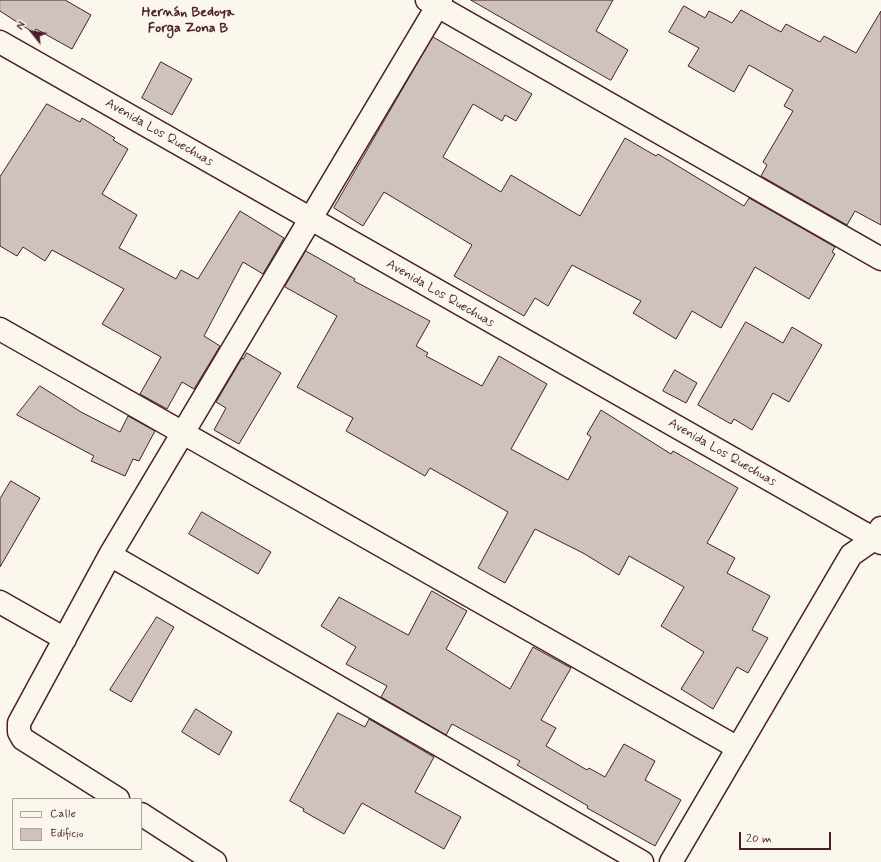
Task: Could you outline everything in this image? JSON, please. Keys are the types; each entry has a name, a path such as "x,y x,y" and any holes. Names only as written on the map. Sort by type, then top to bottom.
{"street":[{"path":"116,798 23,739 19,732 19,723 110,555 181,433 310,220 435,2 881,259"},
{"name":"Avenida Los Quechuas","path":"0,42 310,220 879,537"},
{"path":"0,329 738,748"},
{"path":"671,862 851,555 879,537"},
{"path":"110,555 642,862"},
{"path":"0,602 65,639"},
{"path":"142,815 215,862"}],"building":[{"path":"0,0 65,0 91,15 72,49 36,29 34,33 0,11"},
{"path":"471,0 613,0 596,31 628,50 611,80"},
{"path":"684,6 705,18 709,11 732,23 741,10 781,32 786,24 820,42 824,36 856,53 881,11 881,225 855,211 847,225 761,176 767,165 763,162 793,111 784,106 793,90 749,65 734,92 688,66 699,48 669,32"},
{"path":"433,37 532,94 516,121 505,115 502,121 473,104 443,157 501,192 511,175 580,216 625,138 656,156 658,154 744,206 749,198 835,247 832,252 835,254 809,299 755,267 721,328 692,311 676,339 633,313 641,301 572,265 548,306 535,298 524,316 454,276 472,245 384,192 363,226 334,208"},
{"path":"161,62 192,79 172,115 142,98"},
{"path":"47,104 80,122 82,118 115,138 113,140 128,149 102,194 137,215 119,248 176,279 181,270 198,279 240,211 284,238 263,274 243,262 204,336 220,346 194,389 182,382 167,409 140,394 161,357 102,324 124,289 52,250 45,261 23,247 17,256 0,246 0,177"},
{"path":"306,251 355,279 354,281 430,321 416,346 428,353 426,356 482,386 499,356 547,384 511,449 568,480 591,437 587,434 601,410 671,454 673,451 738,488 707,543 735,558 727,573 770,596 752,630 768,638 748,673 737,667 713,709 681,689 704,652 661,626 684,587 629,556 619,575 583,553 535,529 505,583 478,568 508,512 430,468 425,476 346,431 353,418 297,387 337,316 285,287"},
{"path":"746,322 783,343 792,327 822,345 789,402 773,393 752,430 734,419 731,424 698,405"},
{"path":"247,353 281,373 239,444 214,430 226,408 216,402 242,358 243,359"},
{"path":"675,370 697,383 686,403 663,391"},
{"path":"40,386 81,412 120,432 128,416 155,431 139,461 133,459 125,476 91,461 94,456 17,415"},
{"path":"11,481 40,498 0,567 0,499"},
{"path":"202,512 271,552 258,574 189,534"},
{"path":"432,591 467,611 446,649 510,689 533,647 571,668 541,720 556,728 546,746 587,770 589,768 605,777 624,744 655,761 645,780 681,800 655,846 587,808 588,806 517,765 520,761 452,724 446,735 381,697 387,686 346,664 356,647 321,626 339,597 408,635"},
{"path":"157,617 174,627 131,702 110,690"},
{"path":"196,709 232,732 219,755 182,732"},
{"path":"338,713 365,727 369,719 434,757 415,792 461,817 444,849 362,803 344,834 303,811 304,809 290,801"}],"district":[{"name":"Hernán Bedoya Forga Zona B","path":"188,22"}]}
